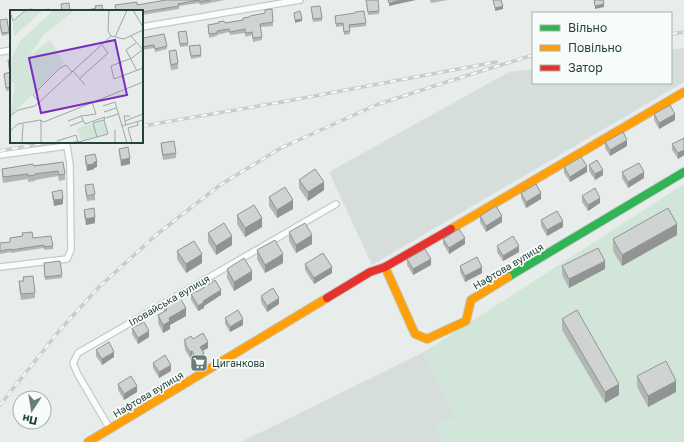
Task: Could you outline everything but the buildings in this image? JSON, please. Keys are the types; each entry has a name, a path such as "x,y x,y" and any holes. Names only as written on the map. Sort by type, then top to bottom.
{"street":[{"path":"143,27 300,0"},
{"path":"0,52 10,50"},
{"name":"Нафтова вулиця","path":"88,442 370,272 385,267 547,174 684,92"},
{"path":"0,155 67,146 70,165 71,250 67,259 0,267"},
{"name":"Нафтова вулиця","path":"385,267 415,334 428,339 466,321 471,300 684,172"},
{"name":"Іловайська вулиця","path":"110,429 77,373 73,363 78,353 336,204"}],"shaded area":[{"path":"684,48 684,82 372,265 329,172 509,72 532,69 532,84 672,84 672,50"},
{"path":"424,352 456,417 436,426 444,442 241,442"}],"green space":[{"path":"684,184 684,442 444,442 436,426 456,417 424,352"}],"railway":[{"path":"672,34 684,32"},
{"path":"0,405 59,331 99,287 156,235 220,185 281,148 376,105 532,55"},
{"path":"143,126 282,102 496,62"},
{"path":"0,151 44,143"}],"traffic: fast":[{"path":"508,277 684,172"}],"traffic: slow":[{"path":"451,229 684,92"},
{"path":"385,267 415,334 427,339 466,321 471,300 508,277"},
{"path":"88,442 327,298"}],"traffic: jam":[{"path":"327,298 370,272 385,267 451,229"}],"place":[{"name":"Циганкова","path":"199,363"}]}
